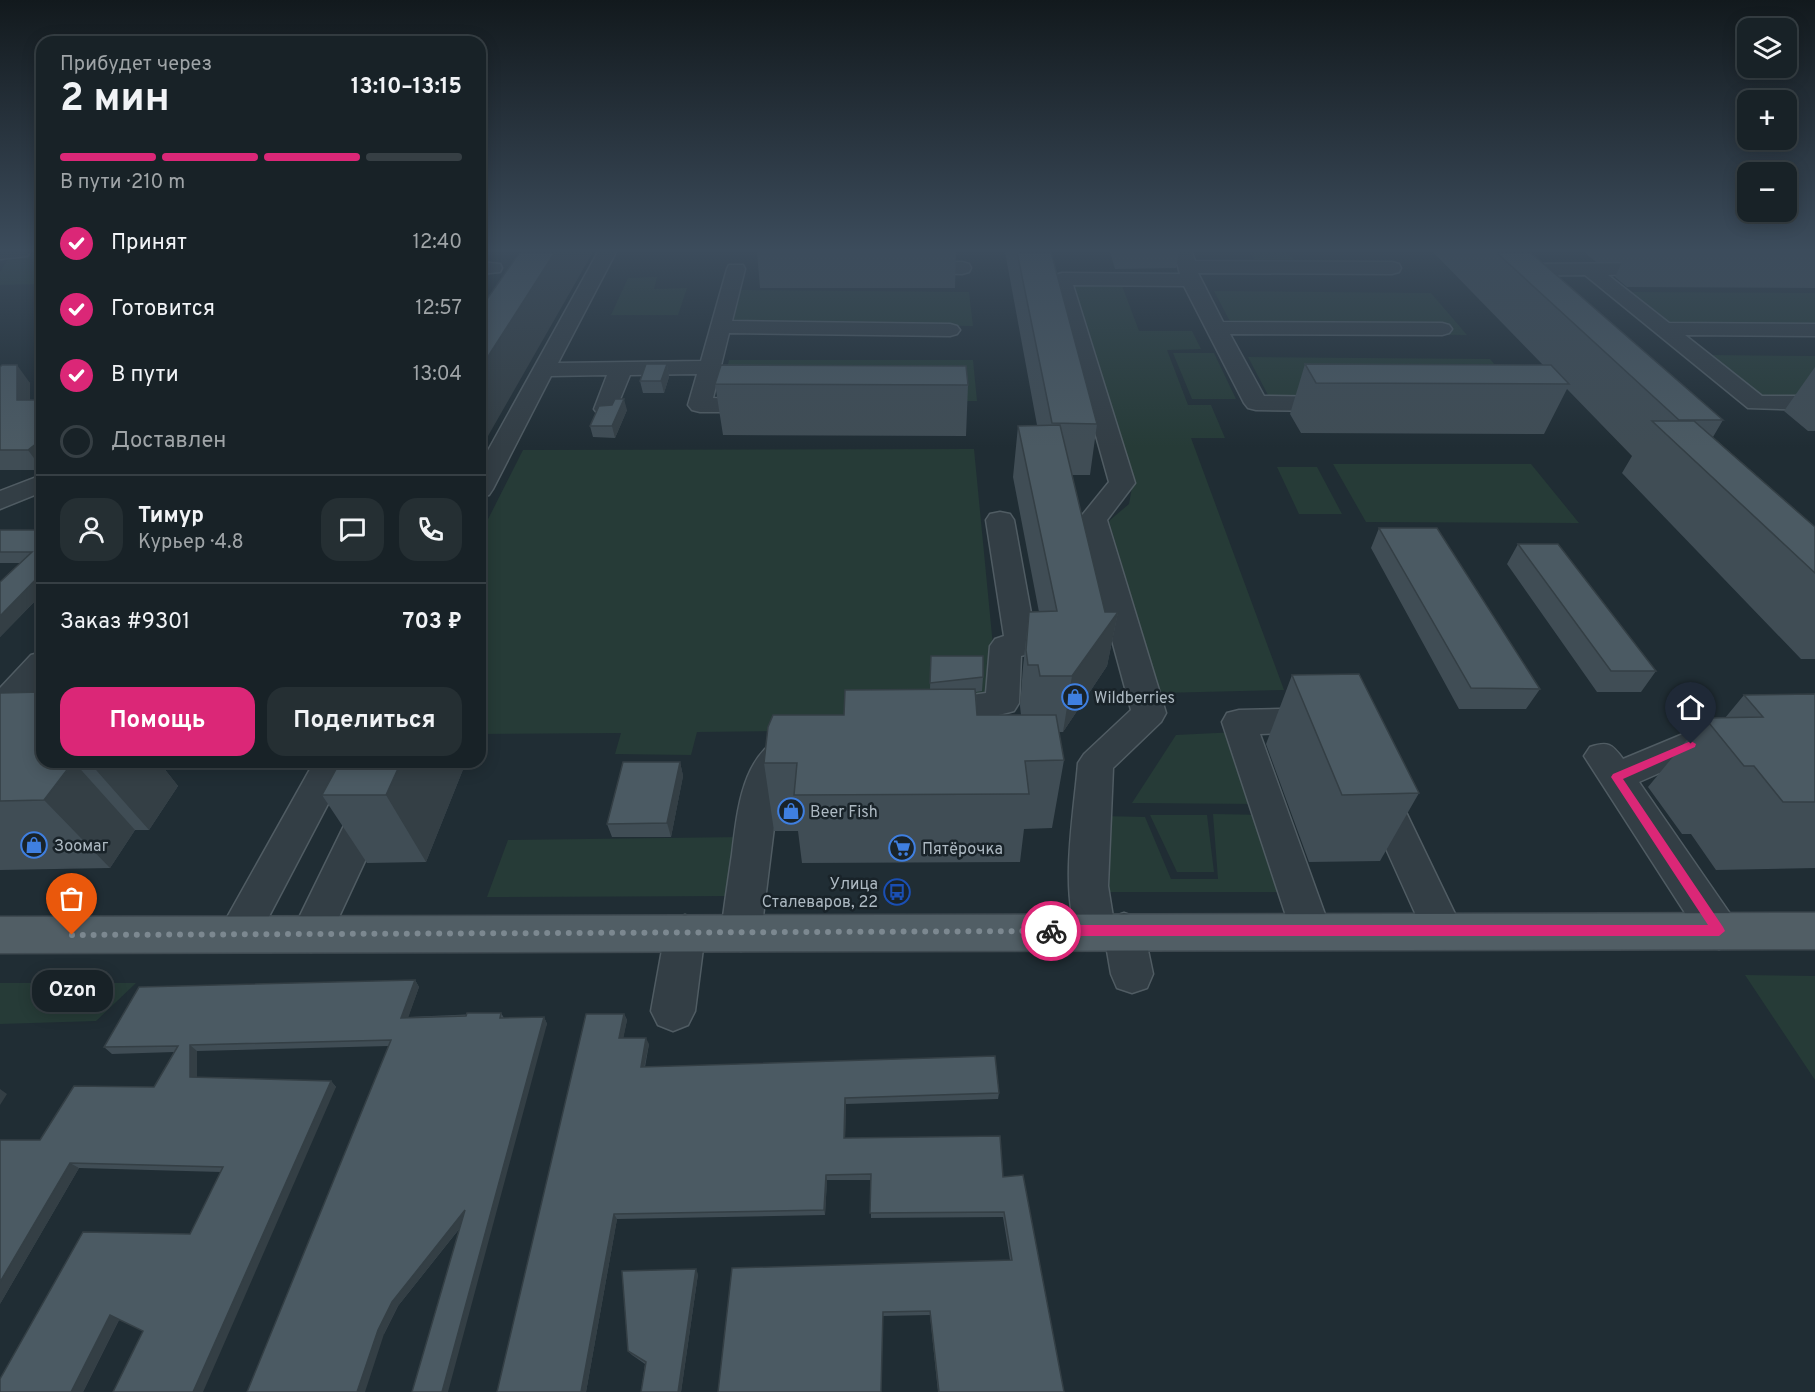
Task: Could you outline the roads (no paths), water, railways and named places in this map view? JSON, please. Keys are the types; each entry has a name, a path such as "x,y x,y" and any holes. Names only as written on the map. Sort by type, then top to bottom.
{"main road":[{"path":"0,935 1815,931"}],"lane":[{"path":"486,478 572,317"},
{"path":"725,317 700,405 781,405"},
{"path":"1073,317 1122,483 1093,519 1149,713 1096,763 1088,886 1132,974"},
{"path":"1212,317 1256,403 1352,404"},
{"path":"1650,317 1756,403 1815,403"},
{"path":"721,327 950,330"},
{"path":"1217,328 1442,329"},
{"path":"1665,329 1815,330"},
{"path":"544,370 710,367"},
{"path":"606,409 621,369"},
{"path":"0,501 36,486"},
{"path":"898,715 1002,703 1006,646 1022,646 1000,520"},
{"path":"0,709 36,670"},
{"path":"1311,931 1239,722 1345,720 1443,931"},
{"path":"741,933 758,795 764,776 777,757 792,744 827,731"},
{"path":"1719,931 1609,767 1712,735 1746,734"},
{"path":"239,934 329,768"},
{"path":"310,934 390,768"},
{"path":"673,1011 686,933"}],"place":[{"name":"Wildberries","path":"1075,697"},
{"name":"Beer Fish","path":"791,811"},
{"name":"Зоомаг","path":"34,845"},
{"name":"Пятёрочка","path":"902,848"},
{"name":"Улица Сталеваров, 22","path":"897,892"},
{"name":"Ozon","path":"72,935"}]}
